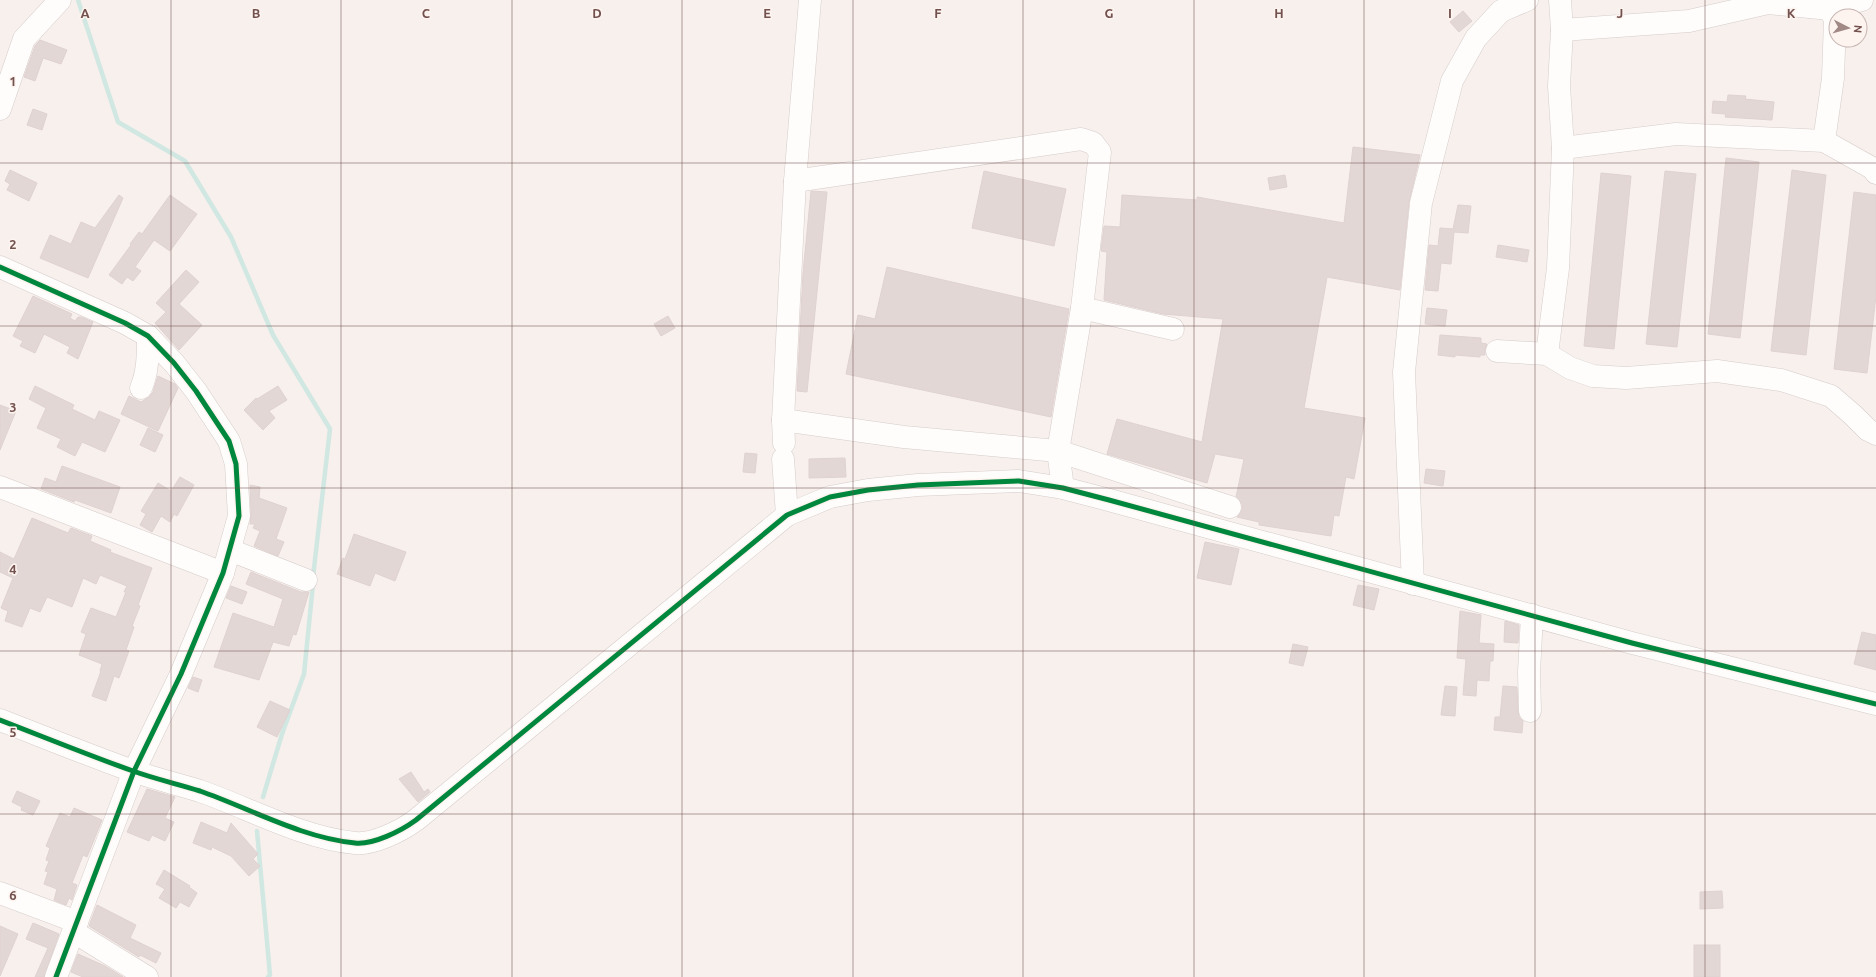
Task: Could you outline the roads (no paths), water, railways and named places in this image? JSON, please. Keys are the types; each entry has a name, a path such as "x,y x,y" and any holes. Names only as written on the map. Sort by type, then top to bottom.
{"street":[{"path":"0,109 24,39 59,0"},
{"path":"787,515 783,451 783,420 795,181 810,0"},
{"path":"1413,584 1404,372 1422,203 1452,81 1476,38 1501,11 1527,0"},
{"path":"1547,354 1558,268 1564,148 1559,86 1562,30 1560,0"},
{"path":"1834,8 1862,0"},
{"path":"1562,30 1689,21 1768,3 1828,9"},
{"path":"1824,141 1833,78 1834,48"},
{"path":"1564,148 1676,134 1824,141 1872,168 1876,173"},
{"path":"795,181 1082,139 1093,143 1100,152 1082,308 1058,451 1063,488"},
{"path":"0,267 125,323 148,336 174,363 196,391 229,441 236,464 239,516 223,573 181,674 134,771 56,977"},
{"path":"1082,308 1173,329"},
{"path":"141,388 144,381 147,361 148,336"},
{"path":"1497,351 1547,354 1570,368 1593,376 1626,378 1717,371 1781,380 1831,396 1853,414 1868,430 1876,434"},
{"path":"783,420 904,437 1058,451 1230,507"},
{"path":"0,720 134,771 200,792 284,824 332,839 356,843 367,842 403,830 787,515 830,497 868,490 918,485 1019,481 1063,488 1639,645 1876,704"},
{"path":"0,487 85,527 223,573"},
{"path":"230,550 306,580"},
{"path":"1530,711 1528,672 1532,615"},
{"path":"0,893 76,927 147,977"}],"waterway":[{"path":"78,0 118,122 185,161 231,237 273,335 330,429 313,577"},
{"path":"263,797 282,734 304,674 313,584"},
{"path":"257,831 270,975 268,977"}]}
